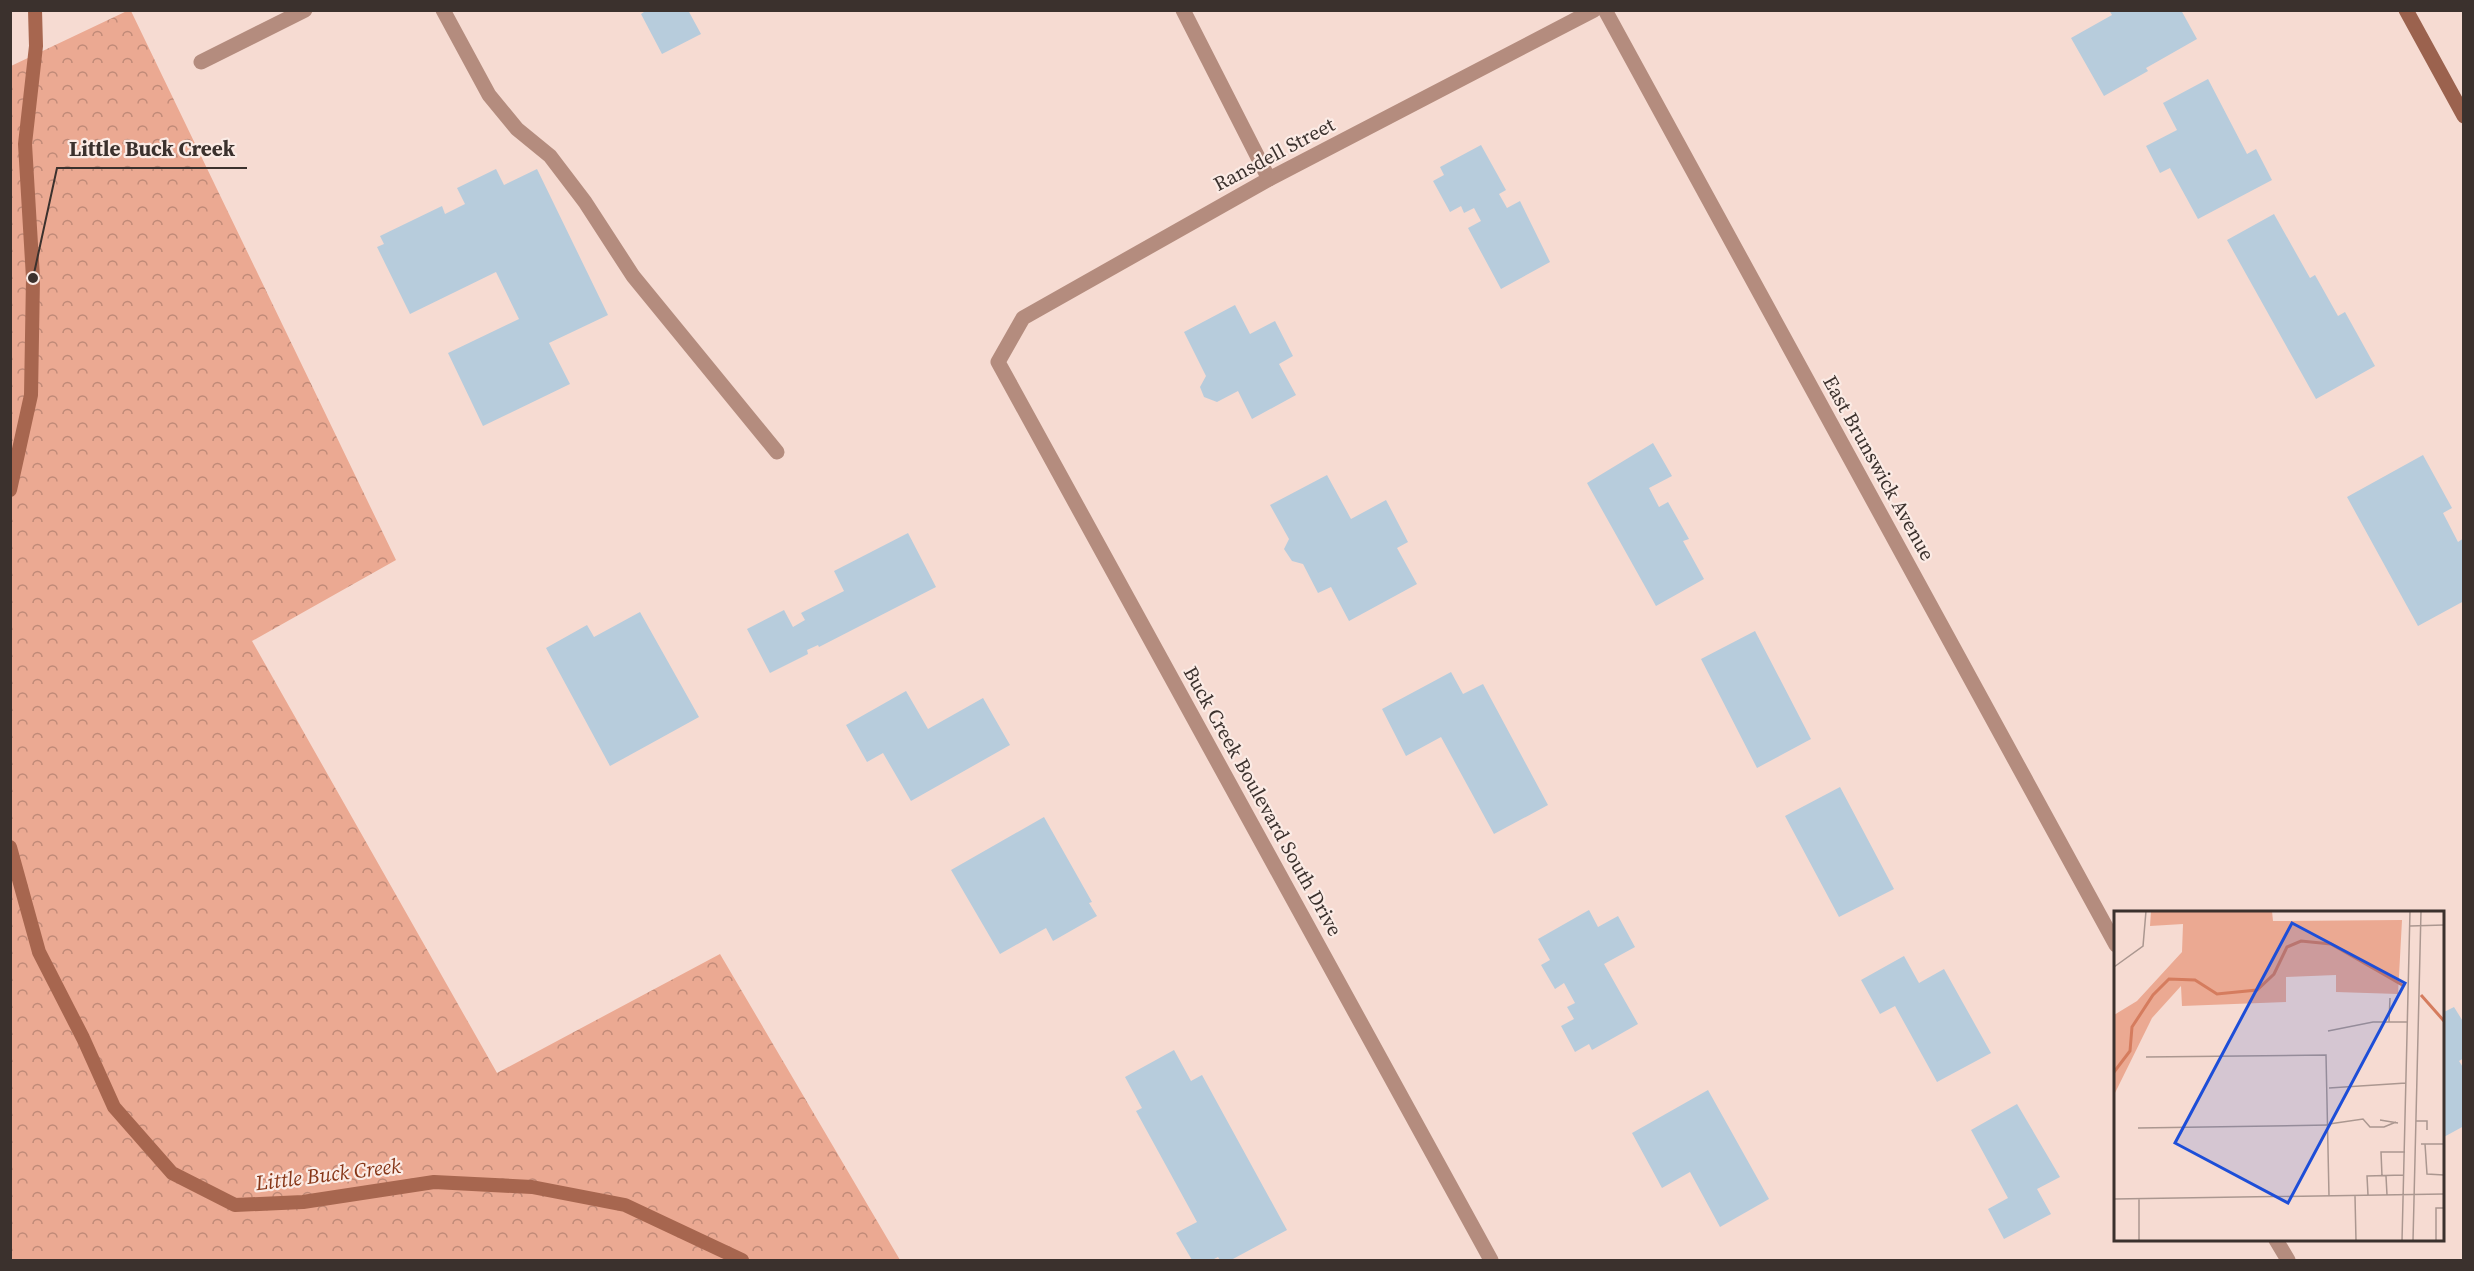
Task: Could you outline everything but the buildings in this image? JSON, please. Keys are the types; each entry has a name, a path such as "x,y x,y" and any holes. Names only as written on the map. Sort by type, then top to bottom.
{"main road":[{"path":"2406,10 2463,116"}],"street":[{"path":"201,62 305,10"},
{"path":"443,10 489,95 517,129 550,156 585,202 633,276 777,452"},
{"path":"1183,10 1269,179"},
{"name":"East Brunswick Avenue","path":"1605,10 2114,943"},
{"name":"Ransdell Street","path":"998,362 1023,318 1269,179 1589,12"},
{"name":"Buck Creek Boulevard South Drive","path":"998,362 1491,1260"},
{"path":"2277,1241 2288,1260"}],"green space":[{"path":"129,10 396,560 252,641 497,1073 720,954 900,1260 11,1260 11,66"}],"waterway":[{"name":"Little Buck Creek","path":"10,490 31,395 33,278 25,144 36,46 35,10"},
{"name":"Little Buck Creek","path":"10,847 39,952 83,1038 114,1107 172,1173 235,1205 303,1202 434,1182 532,1187 625,1205 742,1260"}],"place":[{"name":"Little Buck Creek","path":"33,278"}]}
